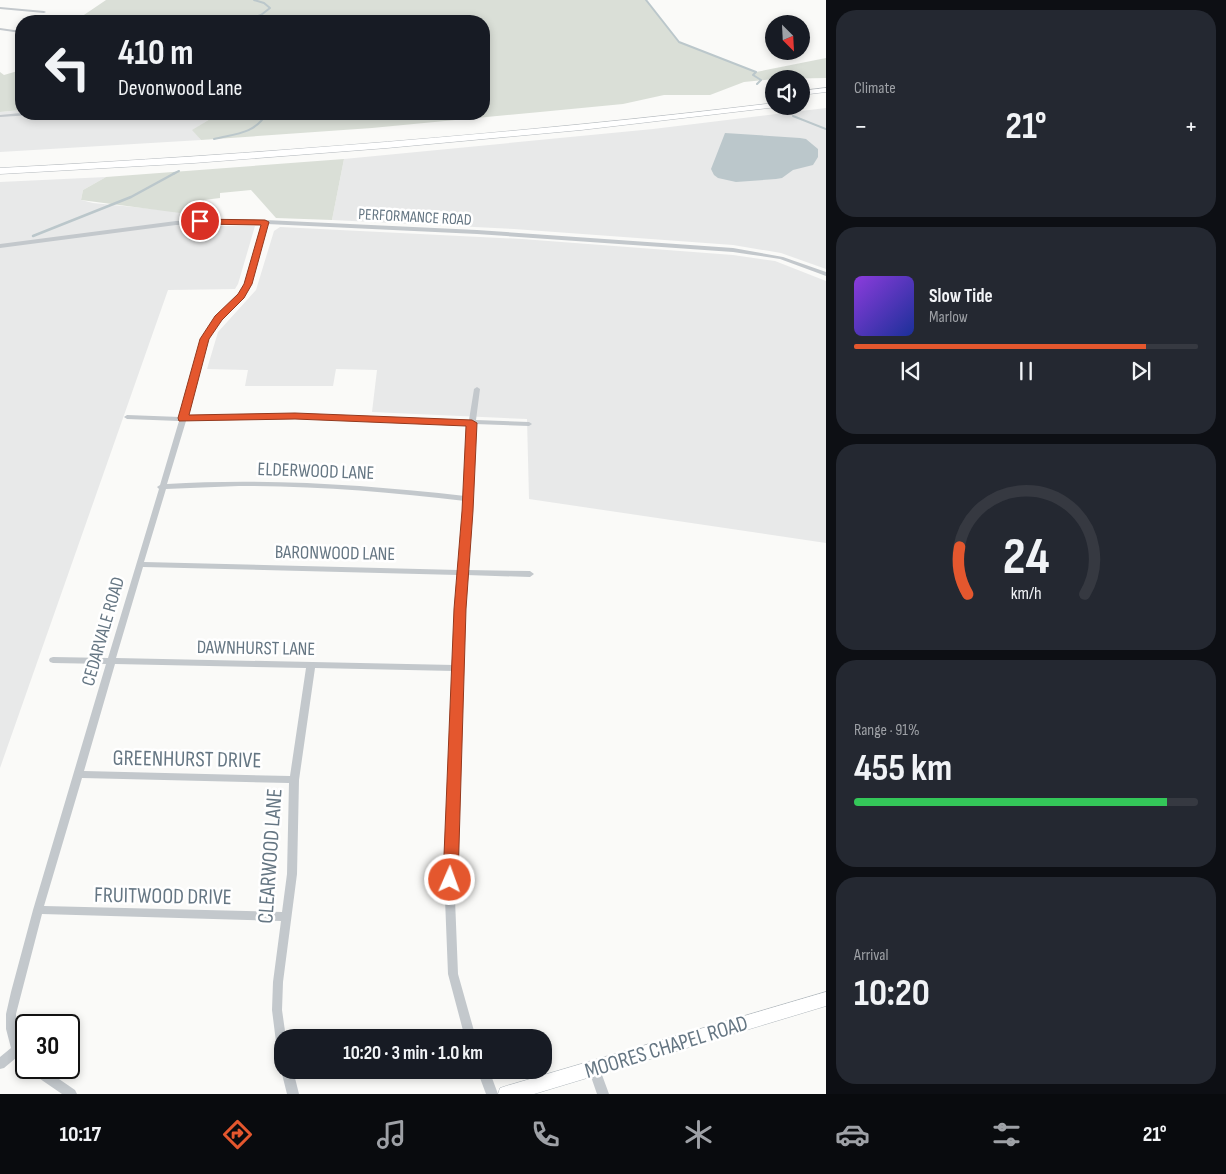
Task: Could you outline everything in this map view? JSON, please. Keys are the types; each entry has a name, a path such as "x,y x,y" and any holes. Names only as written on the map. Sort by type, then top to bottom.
{"highway":[{"path":"810,92 826,90"},
{"path":"0,163 190,152 403,136 765,98"},
{"path":"810,100 826,98"},
{"path":"0,171 209,159 403,144 765,106"}],"main road":[{"name":"MOORES CHAPEL ROAD","path":"506,1094 826,999"}],"street":[{"path":"0,8 44,12"},
{"path":"0,29 15,31"},
{"path":"0,116 15,115"},
{"name":"PERFORMANCE ROAD","path":"0,246 176,222 265,222 487,232 733,250 781,258 826,274"},
{"name":"CEDARVALE ROAD","path":"15,1043 11,1029 11,1014 38,910 183,418 204,339 218,318 241,296 248,284 265,222"},
{"path":"468,1029 456,991 450,936 462,572 472,423 477,389"},
{"path":"127,417 295,416 529,424"},
{"name":"ELDERWOOD LANE","path":"162,487 247,484 329,485 468,499"},
{"name":"BARONWOOD LANE","path":"140,564 530,574"},
{"name":"DAWNHURST LANE","path":"52,660 458,668"},
{"name":"CLEARWOOD LANE","path":"279,1029 277,1010 278,992 292,874 294,780 311,665"},
{"name":"GREENHURST DRIVE","path":"78,774 294,780"},
{"name":"FRUITWOOD DRIVE","path":"38,910 287,917"},
{"path":"0,1064 15,1052"},
{"path":"594,1068 603,1094"},
{"path":"50,1079 71,1094"},
{"path":"289,1079 293,1094"},
{"path":"486,1079 492,1094"}],"shaded area":[{"path":"106,0 646,0 679,42 756,72 765,70 765,80 744,82 710,95 664,95 623,104 490,117 490,15 84,15"},
{"path":"826,58 826,78 810,78 810,70 766,70"},
{"path":"0,72 4,75 15,72 15,111 0,112"},
{"path":"826,108 826,269 781,253 733,245 514,229 332,220 344,159 653,129 768,115 810,115 810,110"},
{"path":"15,111 15,120 208,120 193,130 201,140 0,152 0,112"},
{"path":"208,120 456,120 201,140 192,130"},
{"path":"725,133 806,139 818,149 818,157 813,165 793,170 782,178 736,182 718,178 711,169"},
{"path":"344,159 332,220 276,218 251,190 220,193 220,198 204,200 203,216 81,200 83,190 106,177"},
{"path":"106,177 83,190 81,200 93,203 194,213 189,226 255,226 235,289 168,290 0,768 0,182"},
{"path":"280,227 522,239 733,255 775,261 826,281 826,543 529,499 527,419 372,412 377,370 336,369 333,386 245,386 248,370 207,369 218,332 256,290 274,231"}],"waterway":[{"path":"254,0 264,3 270,8 261,15"},
{"path":"646,0 679,42 756,72 753,75 761,80 757,84"},
{"path":"793,116 826,129"},
{"path":"214,139 243,132 256,126 262,120"},
{"path":"175,173 179,171"},
{"path":"33,236 131,197 175,173"}],"route":[{"path":"200,221 265,222 256,262 248,284 241,296 218,318 204,339 183,418 295,416 472,423 468,511 460,609 450,880"}]}
